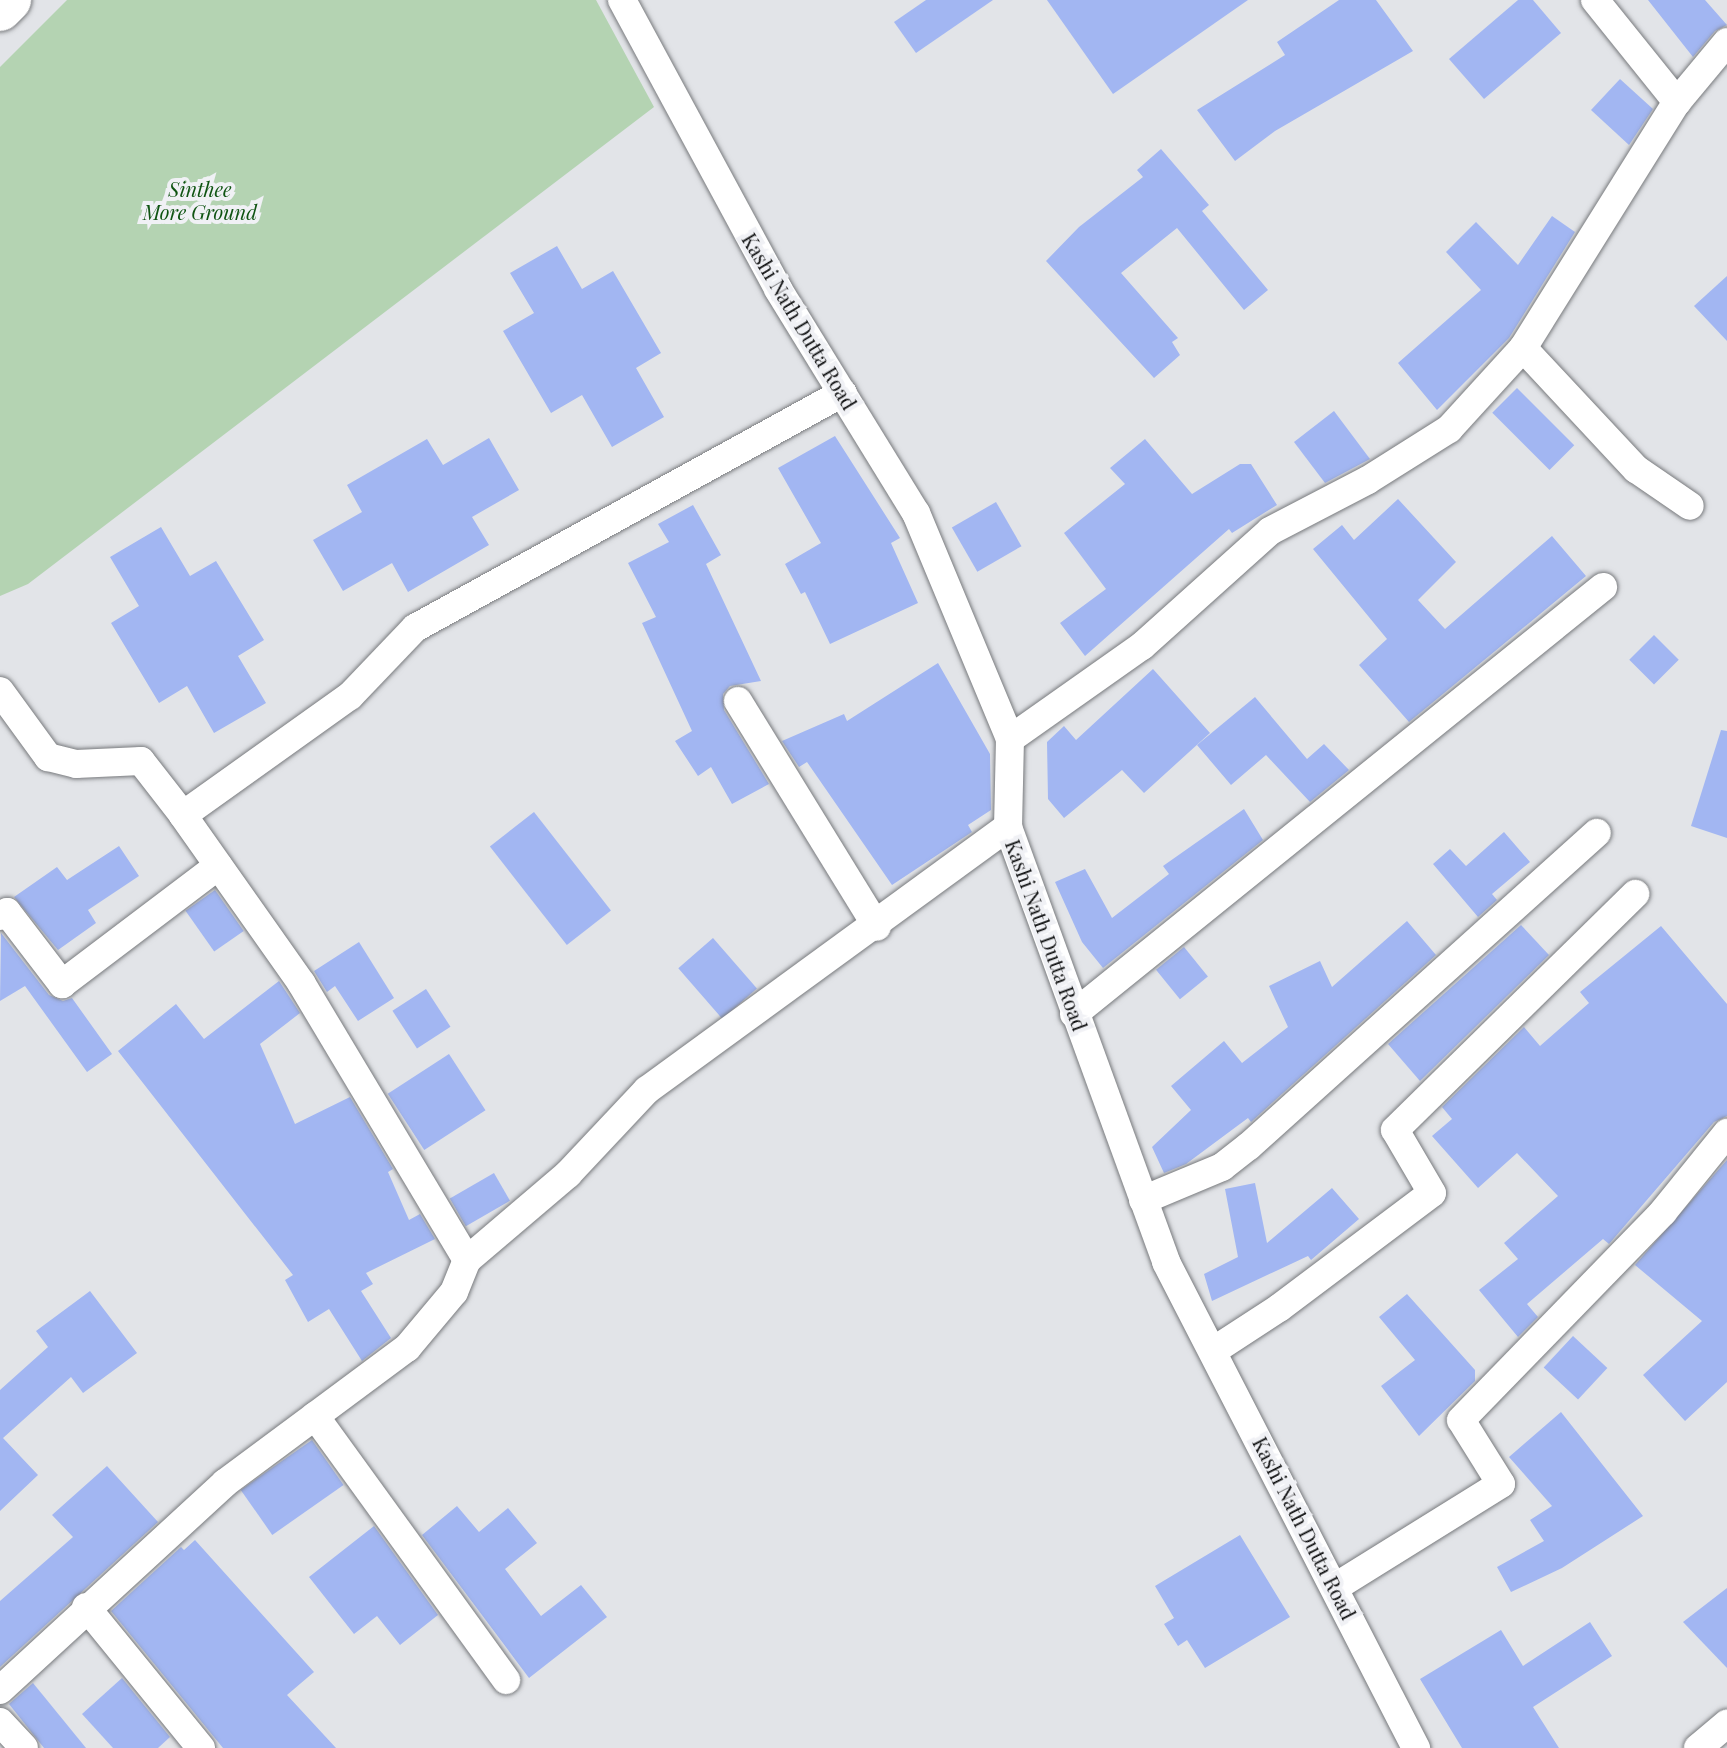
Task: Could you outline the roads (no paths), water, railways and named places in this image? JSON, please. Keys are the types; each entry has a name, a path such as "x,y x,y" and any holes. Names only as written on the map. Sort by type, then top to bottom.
{"main road":[{"path":"0,9 9,0"}],"street":[{"name":"Kashi Nath Dutta Road","path":"622,0 778,289 916,513 1010,739 1008,827 1166,1262 1337,1586 1386,1697 1416,1748"},
{"path":"1595,0 1677,102"},
{"path":"1010,739 1142,646 1270,531 1368,480 1449,429 1523,348 1677,102 1727,42"},
{"path":"1523,348 1636,469 1690,506"},
{"path":"183,815 350,696 415,628 843,393"},
{"path":"1074,1014 1603,587"},
{"path":"0,691 48,757 76,764 141,761 183,815 302,984 467,1260"},
{"path":"738,701 877,927"},
{"path":"0,1690 86,1607 225,1483 407,1348 454,1292 467,1260 568,1174 647,1090 877,927 1008,827"},
{"path":"1143,1200 1222,1167 1249,1146 1597,833"},
{"path":"0,916 7,912 62,984 218,866"},
{"path":"1213,1351 1279,1308 1432,1193 1395,1130 1635,894"},
{"path":"1337,1586 1501,1484 1461,1420 1663,1212 1727,1133"},
{"path":"315,1416 506,1680"},
{"path":"86,1607 201,1748"},
{"path":"0,1722 24,1748"},
{"path":"1698,1748 1727,1724"}],"park label":[{"name":"Sinthee More Ground","path":"200,200"}]}
